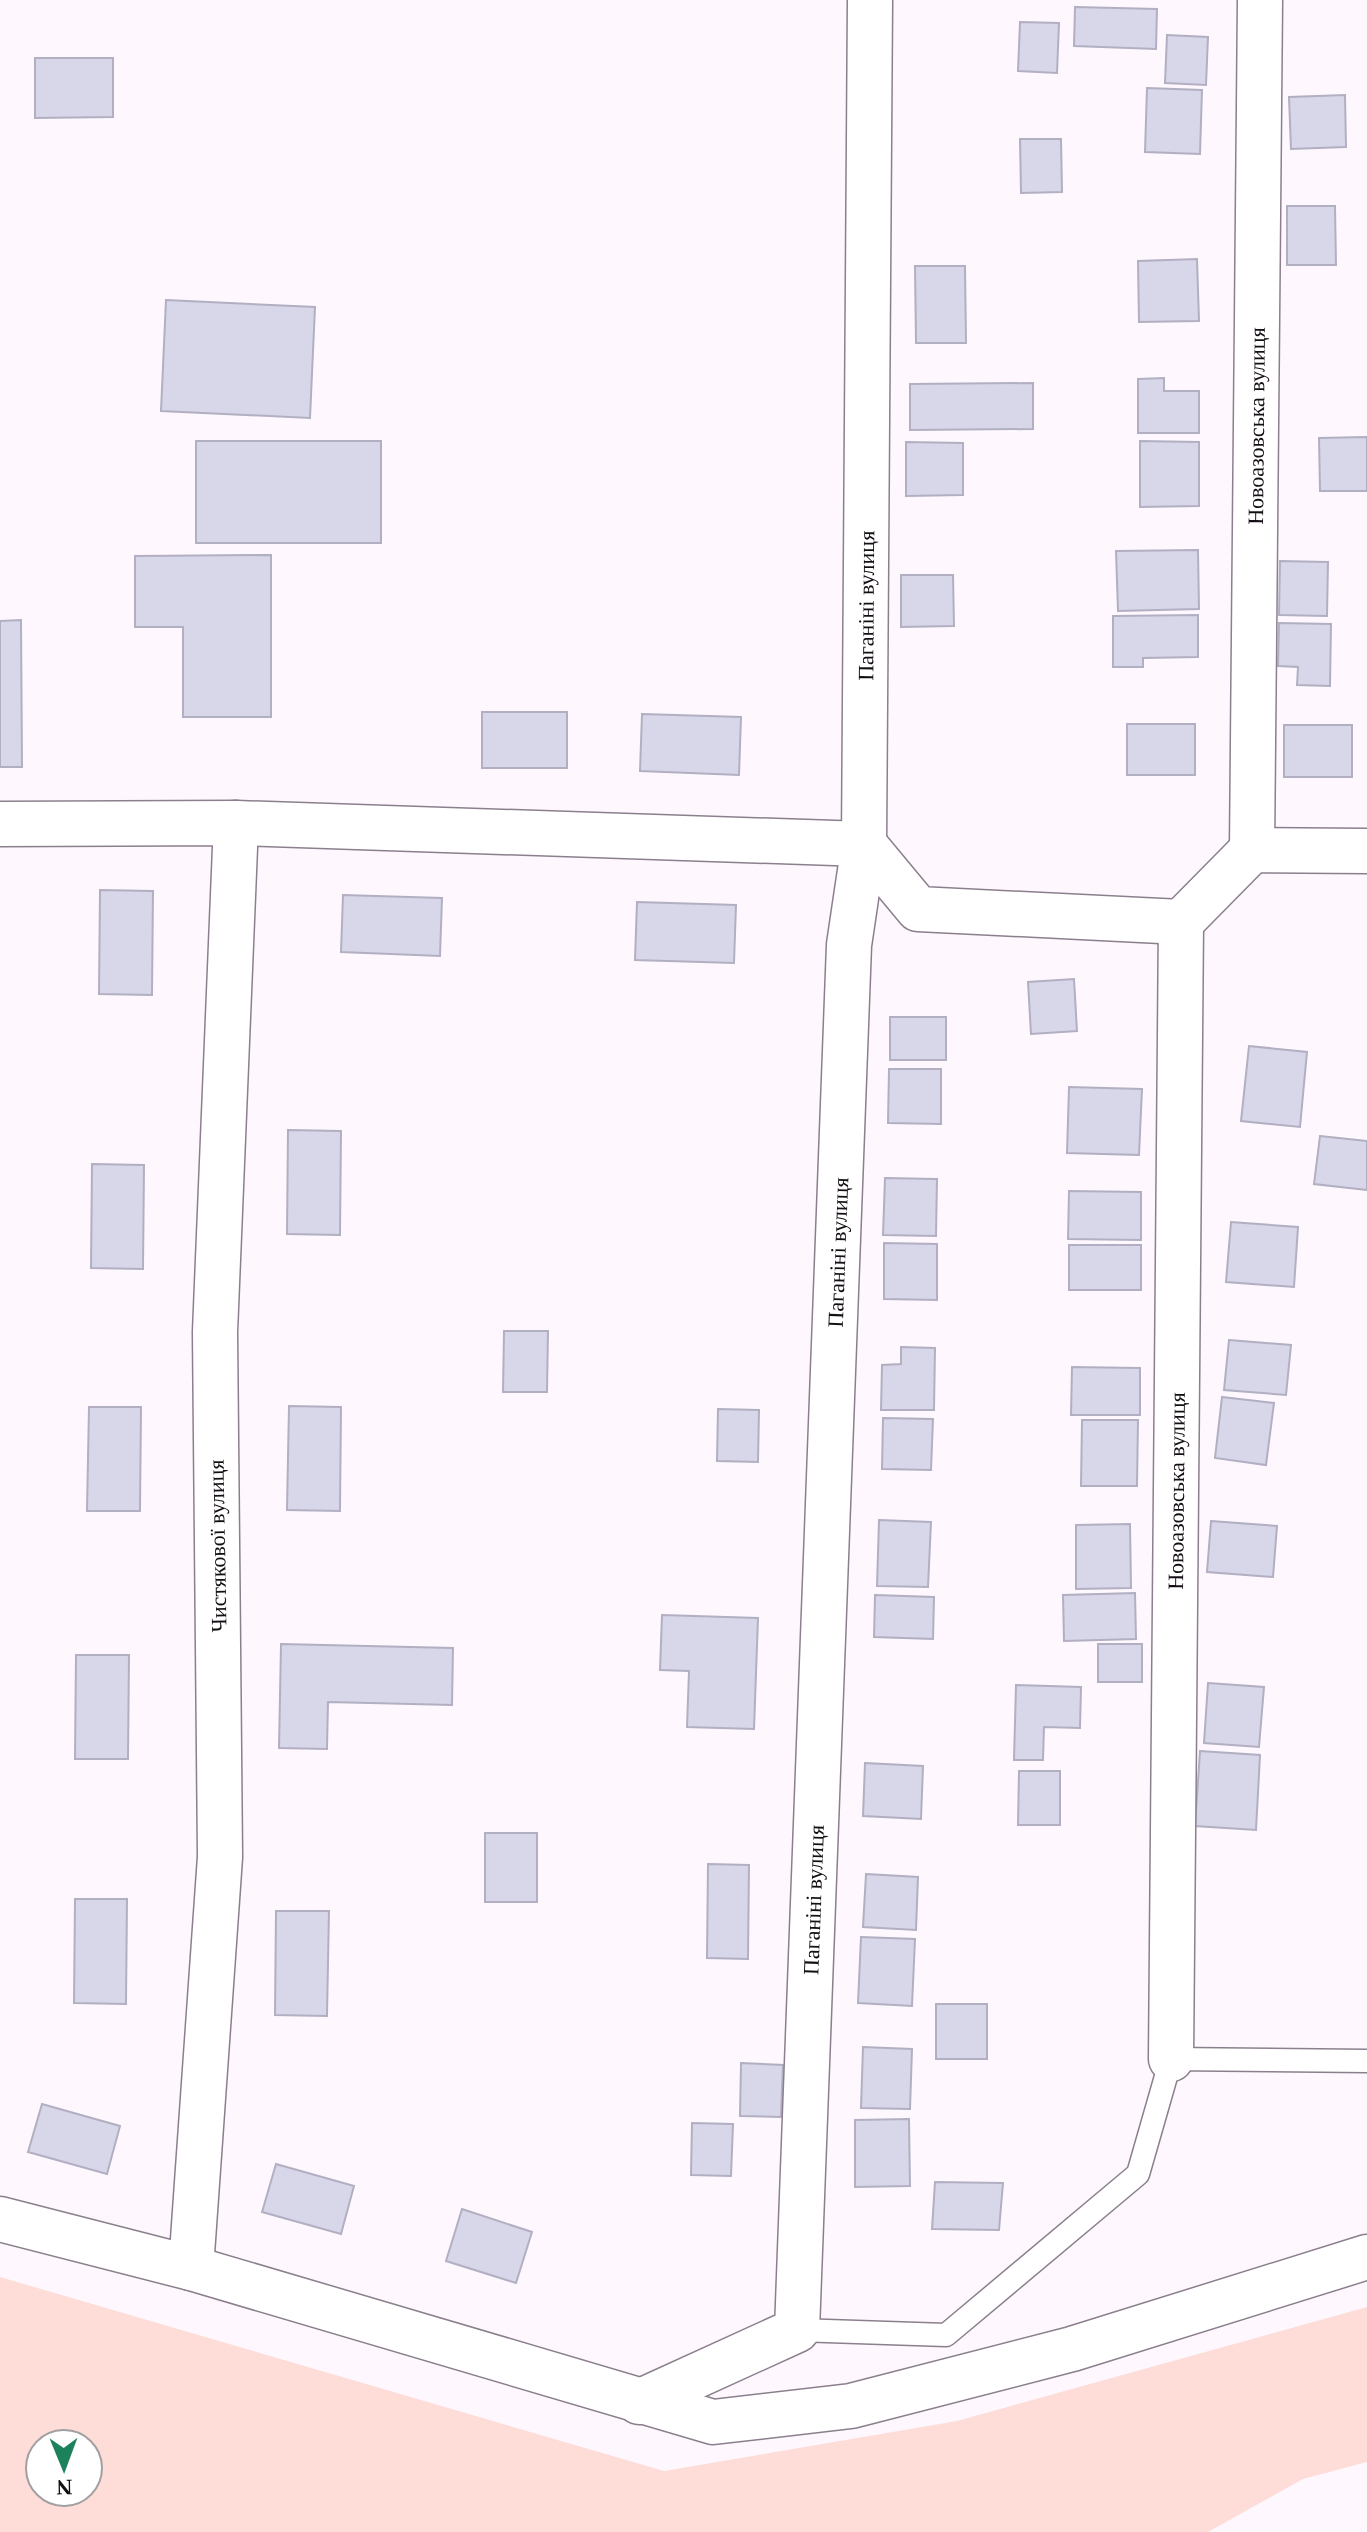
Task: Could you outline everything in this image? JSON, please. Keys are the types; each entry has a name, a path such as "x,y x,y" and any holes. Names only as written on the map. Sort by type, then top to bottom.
{"street":[{"name":"Паганіні вулиця","path":"797,2330 849,945 864,844 870,0"},
{"name":"Новоазовська вулиця","path":"1252,850 1260,0"},
{"path":"0,824 236,823 864,844 918,909 1181,922 1252,850 1367,851"},
{"name":"Чистякової вулиця","path":"191,2268 220,1857 215,1332 236,823"},
{"name":"Новоазовська вулиця","path":"1171,2059 1181,922"},
{"path":"0,2219 191,2268 713,2422 851,2406 1072,2349 1367,2257"},
{"path":"639,2402 797,2330"}],"lane":[{"path":"797,2330 946,2335 1138,2174 1171,2059 1367,2061"}],"shaded area":[{"path":"0,2277 664,2471 957,2421 1367,2307 1367,2462 1303,2479 1208,2532 0,2532"}],"building":[{"path":"1075,7 1157,9 1156,49 1074,46"},
{"path":"1020,22 1059,23 1057,73 1018,71"},
{"path":"1167,35 1208,37 1206,85 1165,83"},
{"path":"35,58 113,58 113,117 35,118"},
{"path":"1147,88 1202,90 1200,154 1145,152"},
{"path":"1345,95 1346,147 1291,149 1289,97"},
{"path":"1020,139 1061,139 1062,192 1021,193"},
{"path":"1287,206 1335,206 1336,265 1287,265"},
{"path":"1197,259 1199,321 1139,322 1138,261"},
{"path":"915,266 965,266 966,343 916,343"},
{"path":"166,300 315,307 310,418 161,411"},
{"path":"1164,378 1164,391 1199,391 1199,433 1138,433 1138,379"},
{"path":"1033,383 1033,429 910,430 910,384"},
{"path":"1367,437 1367,491 1320,491 1319,438"},
{"path":"196,441 381,441 381,543 196,543"},
{"path":"1140,441 1199,442 1199,506 1140,507"},
{"path":"906,442 963,443 963,495 906,496"},
{"path":"1198,550 1199,609 1118,611 1116,551"},
{"path":"271,555 271,717 183,717 183,627 135,627 135,556"},
{"path":"1280,561 1328,562 1327,616 1279,615"},
{"path":"901,575 953,575 954,626 901,627"},
{"path":"1198,615 1198,657 1143,658 1143,667 1113,667 1113,616"},
{"path":"21,620 22,767 0,767 0,621"},
{"path":"1279,623 1331,624 1330,686 1297,685 1298,667 1278,666"},
{"path":"482,712 567,712 567,768 482,768"},
{"path":"642,714 741,717 739,775 640,771"},
{"path":"1127,724 1195,724 1195,775 1127,775"},
{"path":"1284,725 1352,725 1352,777 1284,777"},
{"path":"100,890 153,891 152,995 99,994"},
{"path":"343,895 442,898 440,956 341,952"},
{"path":"637,902 736,905 734,963 635,960"},
{"path":"1074,979 1077,1031 1031,1034 1028,982"},
{"path":"890,1017 946,1017 946,1060 890,1060"},
{"path":"1249,1046 1307,1052 1300,1127 1241,1121"},
{"path":"889,1069 941,1069 941,1124 888,1123"},
{"path":"1069,1087 1142,1089 1139,1155 1067,1153"},
{"path":"288,1130 341,1131 340,1235 287,1234"},
{"path":"1320,1136 1367,1141 1367,1190 1314,1184"},
{"path":"92,1164 144,1165 143,1269 91,1268"},
{"path":"885,1178 937,1179 936,1236 883,1235"},
{"path":"1069,1191 1141,1192 1141,1240 1068,1239"},
{"path":"1231,1222 1298,1227 1294,1287 1226,1282"},
{"path":"884,1243 937,1244 937,1300 884,1299"},
{"path":"1069,1245 1141,1245 1141,1290 1069,1290"},
{"path":"504,1331 548,1331 547,1392 503,1392"},
{"path":"1229,1340 1291,1345 1286,1395 1224,1390"},
{"path":"901,1347 935,1348 934,1410 881,1410 882,1365 901,1364"},
{"path":"1072,1367 1140,1368 1140,1415 1071,1415"},
{"path":"1222,1397 1274,1403 1266,1465 1215,1458"},
{"path":"289,1406 341,1407 340,1511 287,1510"},
{"path":"89,1407 141,1407 140,1511 87,1511"},
{"path":"718,1409 759,1410 758,1462 717,1461"},
{"path":"883,1418 933,1419 931,1470 882,1469"},
{"path":"1082,1420 1138,1420 1137,1486 1081,1486"},
{"path":"879,1520 931,1522 928,1587 877,1586"},
{"path":"1211,1521 1277,1526 1273,1577 1207,1572"},
{"path":"1130,1524 1131,1588 1076,1589 1076,1525"},
{"path":"1135,1593 1136,1639 1064,1641 1063,1595"},
{"path":"875,1595 934,1597 933,1639 874,1637"},
{"path":"662,1615 758,1618 754,1729 687,1727 689,1671 660,1670"},
{"path":"281,1644 453,1648 452,1705 328,1702 327,1749 279,1748"},
{"path":"1098,1644 1142,1644 1142,1682 1098,1682"},
{"path":"76,1655 129,1655 128,1759 75,1759"},
{"path":"1208,1683 1264,1687 1259,1747 1204,1743"},
{"path":"1016,1685 1081,1687 1080,1728 1044,1727 1043,1760 1014,1760"},
{"path":"1200,1751 1260,1755 1256,1830 1195,1826"},
{"path":"865,1763 923,1766 921,1819 863,1816"},
{"path":"1019,1771 1060,1771 1060,1825 1018,1825"},
{"path":"485,1833 537,1833 537,1902 485,1902"},
{"path":"708,1864 749,1865 748,1959 707,1958"},
{"path":"866,1874 918,1877 916,1930 863,1927"},
{"path":"75,1899 127,1899 126,2004 74,2003"},
{"path":"276,1911 329,1911 327,2016 275,2015"},
{"path":"861,1937 915,1939 912,2006 858,2003"},
{"path":"936,2004 987,2004 987,2059 936,2059"},
{"path":"863,2047 912,2049 910,2109 861,2108"},
{"path":"741,2063 783,2065 781,2117 740,2116"},
{"path":"42,2104 120,2126 107,2174 28,2152"},
{"path":"909,2119 910,2186 855,2187 855,2120"},
{"path":"692,2123 733,2124 731,2176 691,2175"},
{"path":"276,2164 354,2186 341,2234 262,2212"},
{"path":"935,2182 1003,2183 999,2230 932,2229"},
{"path":"462,2209 532,2232 516,2283 446,2261"}]}
